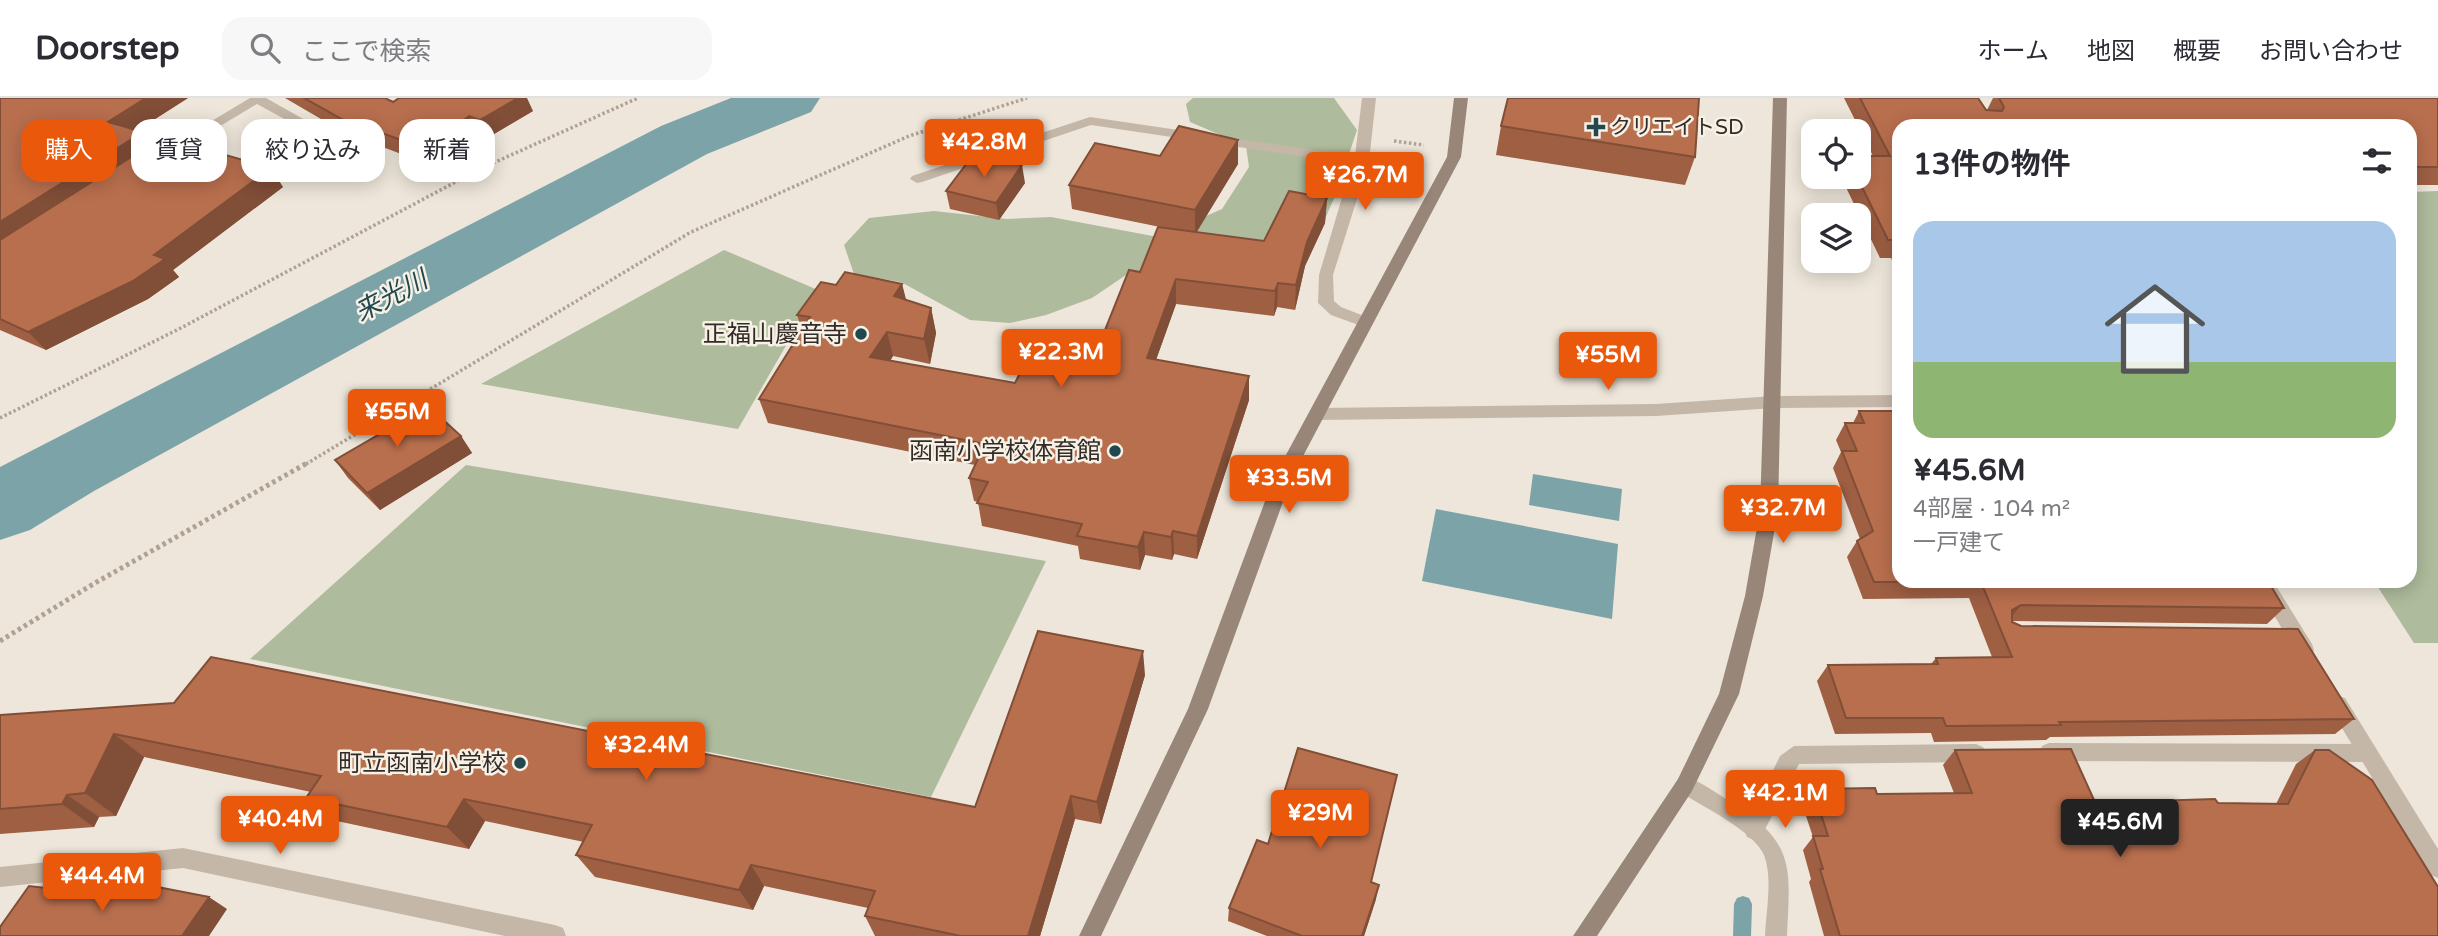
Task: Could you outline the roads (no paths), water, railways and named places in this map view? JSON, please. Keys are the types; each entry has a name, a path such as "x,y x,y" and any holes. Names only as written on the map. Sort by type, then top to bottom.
{"street":[{"path":"1364,323 1325,303 1326,275 1362,161 1368,98"},
{"path":"1090,936 1198,709 1283,477 1454,157 1461,98"},
{"path":"1584,936 1685,785 1729,694 1754,596 1769,510 1780,98"},
{"path":"224,119 258,99 295,119"},
{"path":"917,179 1090,121 1362,161"},
{"path":"1317,414 1656,410 1774,401 1892,401"},
{"path":"2267,588 2438,868"},
{"path":"2268,635 2295,635"},
{"path":"1754,830 1787,762 1794,755 1999,752"},
{"path":"2026,752 2368,753"},
{"path":"1685,785 1764,837 1774,853 1776,936"},
{"path":"0,877 183,858 555,936"}],"water":[{"path":"1533,474 1622,489 1619,521 1529,505"},
{"path":"1436,509 1618,544 1612,619 1422,581"}],"waterway":[{"name":"来光川","path":"0,507 65,469 684,140 788,98"},
{"path":"1742,936 1743,904"}],"place":[{"name":"クリエイトSD","path":"1596,127"},
{"name":"正福山慶音寺","path":"861,334"},
{"name":"函南小学校体育館","path":"1115,451"},
{"name":"町立函南小学校","path":"520,763"}]}
